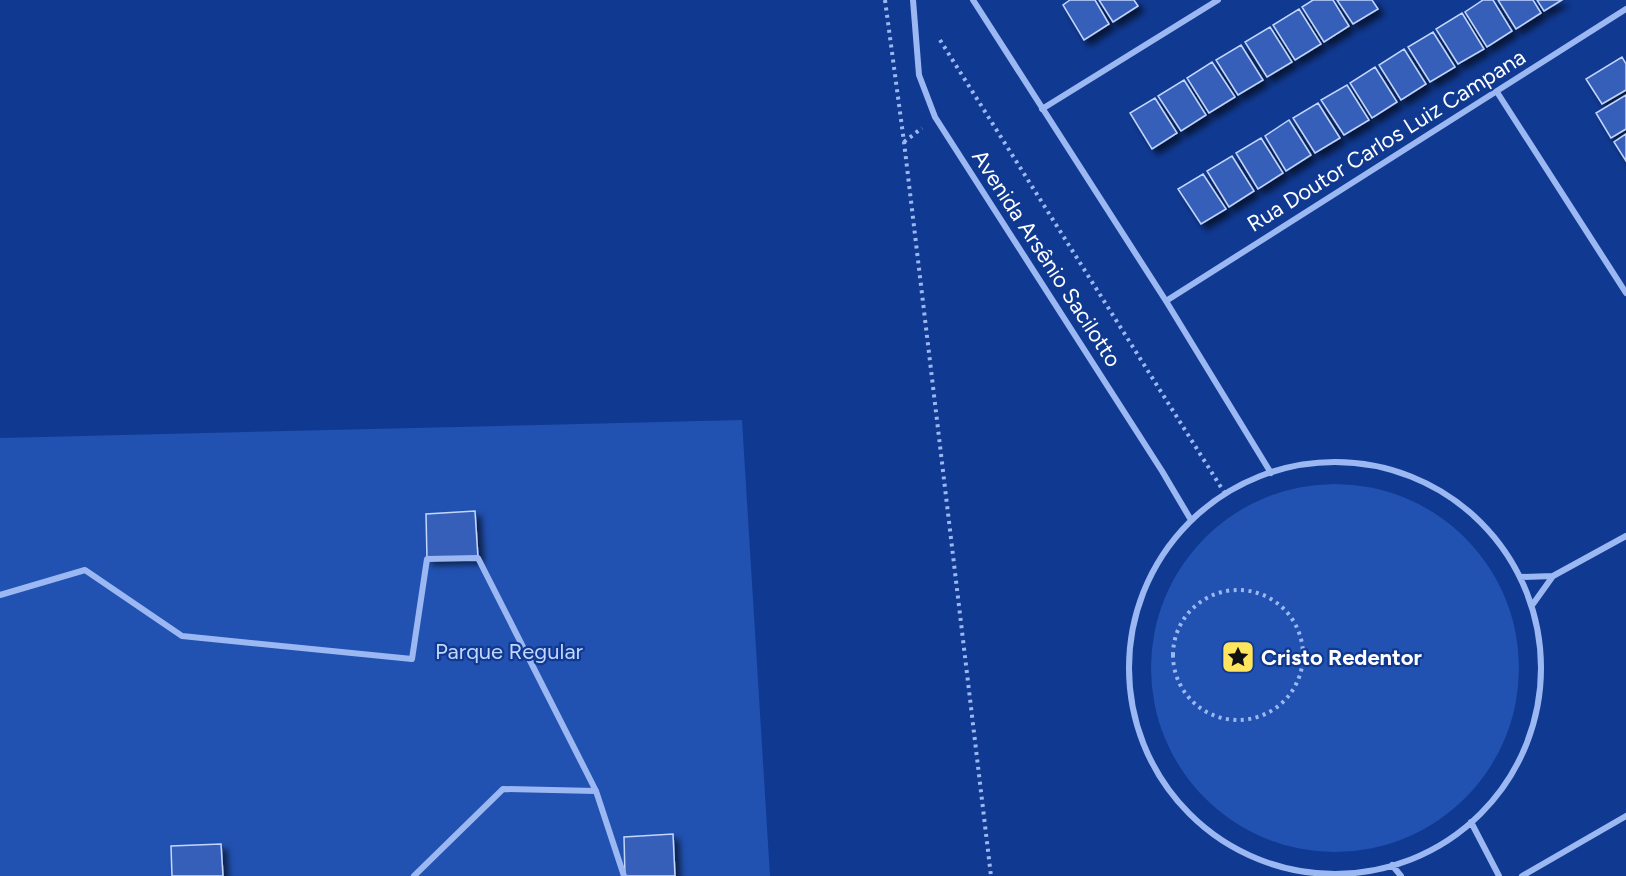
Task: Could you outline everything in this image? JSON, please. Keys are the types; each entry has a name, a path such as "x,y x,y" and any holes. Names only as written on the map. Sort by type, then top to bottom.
{"street":[{"name":"Avenida Arsênio Sacilotto","path":"913,0 919,75 935,117 1191,520"},
{"path":"973,0 1166,301 1271,473"},
{"path":"1042,109 1218,0"},
{"name":"Rua Doutor Carlos Luiz Campana","path":"1166,301 1626,9"},
{"path":"1497,92 1626,293"},
{"path":"1364,464 1394,471 1424,482 1451,498 1475,517 1497,540 1520,577 1533,604 1541,655 1540,686 1536,717 1526,746 1512,774 1493,800 1471,822 1446,841 1392,866 1352,872 1302,871 1273,864 1245,853 1219,838 1195,819 1157,773 1134,716 1129,686 1130,646 1141,596 1154,568 1191,520 1224,492 1271,473 1301,465 1364,464"},
{"path":"1533,604 1553,576 1626,536"},
{"path":"0,595 85,570 182,636 412,659 427,559 478,558 596,791 624,876"},
{"path":"1520,577 1553,576"},
{"path":"414,876 503,789 596,791"},
{"path":"1522,876 1626,816"},
{"path":"1471,822 1499,876"},
{"path":"1392,866 1401,876"}],"path":[{"path":"885,0 904,142 991,876"},
{"path":"940,40 1224,492"},
{"path":"904,142 935,117"},
{"path":"1237,588 1272,598 1297,625 1304,661 1291,694 1262,716 1238,721 1214,717 1184,695 1171,661 1178,625 1202,598 1237,588"}],"green space":[{"name":"Parque Regular","path":"742,420 770,876 0,876 0,438"},
{"path":"1317,484 1353,484 1389,491 1422,505 1452,525 1478,551 1498,581 1512,614 1519,650 1519,686 1512,722 1498,755 1478,785 1452,811 1422,831 1389,845 1353,852 1317,852 1281,845 1248,831 1218,811 1192,785 1172,755 1158,722 1151,686 1151,650 1158,614 1172,581 1192,551 1218,525 1248,505 1281,491"}],"building":[{"path":"1070,0 1095,0 1109,24 1084,40 1063,5"},
{"path":"1099,0 1134,0 1138,6 1113,22"},
{"path":"1313,0 1333,0 1349,26 1324,42 1302,7"},
{"path":"1337,0 1372,0 1378,9 1353,24"},
{"path":"1483,0 1493,0 1512,31 1487,47 1465,12"},
{"path":"1498,0 1533,0 1541,13 1516,29"},
{"path":"1537,0 1562,0 1544,11"},
{"path":"1299,9 1321,44 1295,60 1273,25"},
{"path":"1462,13 1484,49 1458,64 1436,29"},
{"path":"1270,27 1292,62 1267,77 1245,42"},
{"path":"1433,32 1455,67 1430,82 1408,47"},
{"path":"1241,45 1263,80 1238,95 1216,60"},
{"path":"1404,49 1426,84 1401,100 1379,65"},
{"path":"1622,57 1626,64 1626,90 1602,104 1586,79"},
{"path":"1212,62 1235,97 1209,113 1187,78"},
{"path":"1375,67 1397,102 1372,118 1350,83"},
{"path":"1184,80 1206,115 1181,131 1158,96"},
{"path":"1347,85 1369,120 1344,135 1321,100"},
{"path":"1626,95 1626,129 1611,138 1596,113"},
{"path":"1155,98 1177,133 1152,149 1130,113"},
{"path":"1318,103 1340,138 1315,153 1293,118"},
{"path":"1289,120 1311,155 1286,171 1265,136"},
{"path":"1626,134 1626,161 1614,142"},
{"path":"1261,138 1283,173 1258,189 1236,153"},
{"path":"1232,156 1254,191 1229,207 1207,171"},
{"path":"1203,174 1226,209 1201,224 1178,189"},
{"path":"475,511 478,558 427,559 426,514"},
{"path":"673,834 675,876 625,876 624,837"},
{"path":"221,844 223,876 172,876 171,846"}],"place":[{"name":"Cristo Redentor","path":"1238,657"}]}
